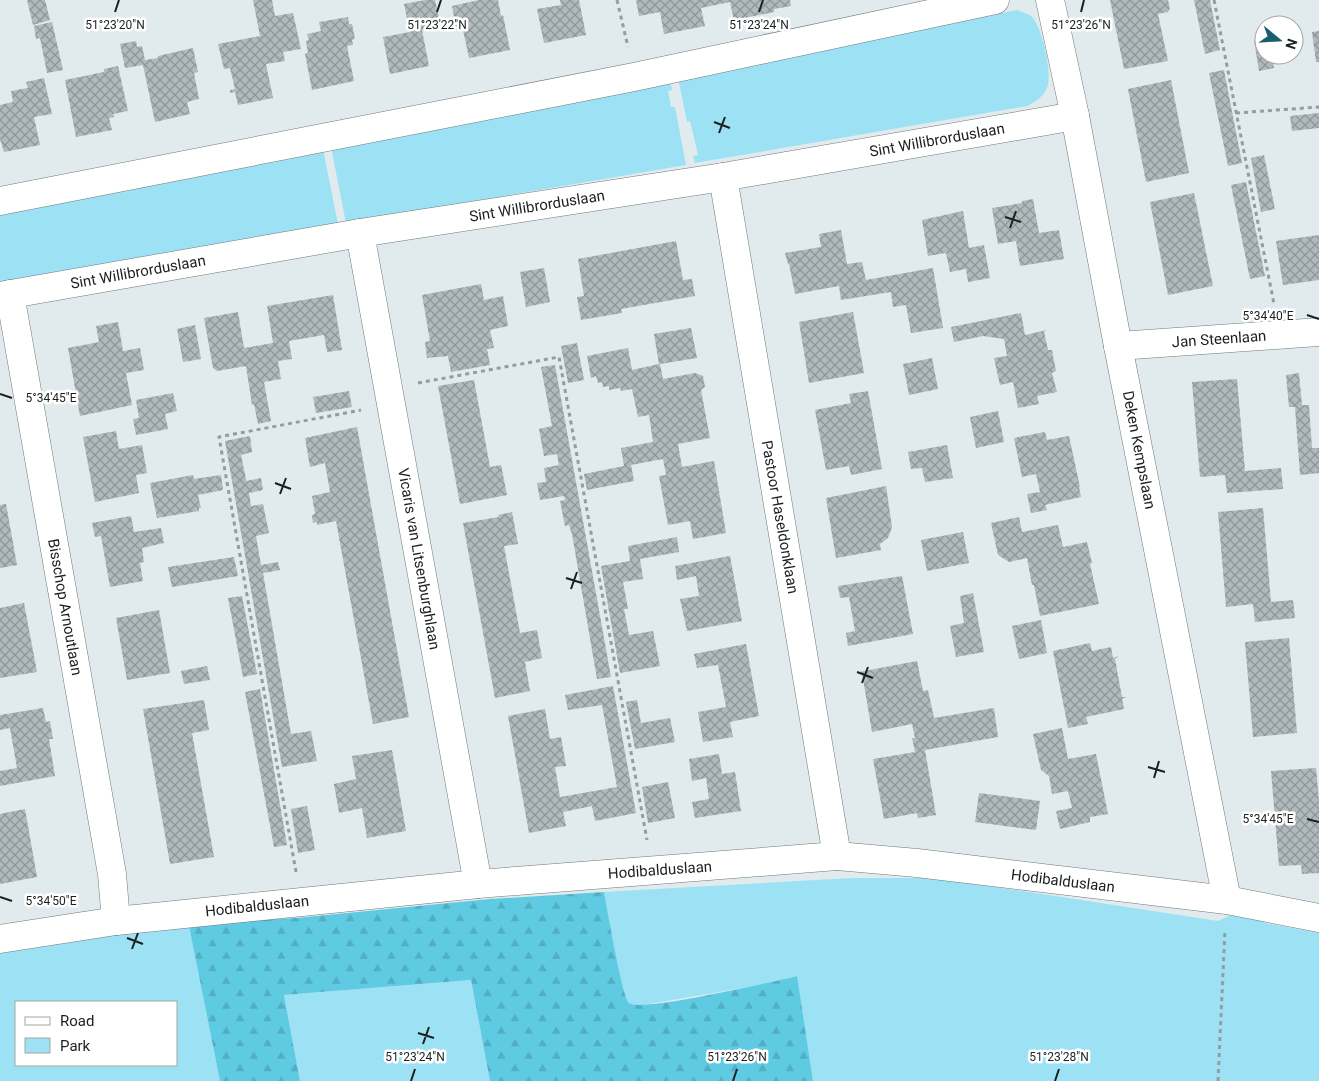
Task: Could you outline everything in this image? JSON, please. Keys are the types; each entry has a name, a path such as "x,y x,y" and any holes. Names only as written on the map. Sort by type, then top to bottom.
{"street":[{"name":"Deken Kempslaan","path":"1050,0 1075,116 1118,346 1227,900"},
{"path":"0,201 634,77 990,1"},
{"name":"Sint Willibrorduslaan","path":"5,295 360,233 723,177 1075,116"},
{"name":"Pastoor Haseldonklaan","path":"723,177 837,856"},
{"name":"Vicaris van Litsenburghlaan","path":"360,233 478,884"},
{"name":"Bisschop Arnoutlaan","path":"5,295 112,874 116,921"},
{"name":"Jan Steenlaan","path":"1118,346 1319,332"},
{"name":"Hodibalduslaan","path":"0,939 116,921 478,884 837,856 917,863 1227,900 1319,918"}],"path":[{"path":"617,0 634,77"},
{"path":"1214,0 1272,289 1277,335"},
{"path":"1236,113 1319,107"},
{"path":"301,902 218,438 372,408 388,389 559,357 652,870"},
{"path":"1218,1081 1227,900"}],"green space":[{"path":"1017,10 1031,16 1035,21 1042,39 1049,72 1047,88 1038,99 1027,106 695,163 693,156 698,155 690,121 687,122 678,78"},
{"path":"670,79 672,90 668,91 671,107 675,107 686,165 346,223 331,147"},
{"path":"323,149 338,224 0,282 0,214"},
{"path":"851,878 937,878 1218,921 1239,911 1253,914 1265,923 1319,933 1319,1081 813,1081 796,976 755,986 643,1005 628,1003 618,969 604,892"},
{"path":"604,892 619,969 629,1003 638,1005 657,1004 797,976 813,1081 490,1081 471,980 284,995 300,1081 220,1081 189,926 232,921 296,918 490,899"},
{"path":"189,925 220,1081 0,1081 0,953 78,937"},
{"path":"471,980 490,1081 300,1081 284,995"}],"building":[{"path":"27,0 45,0 50,20 33,25"},
{"path":"253,0 272,0 275,16 293,13 301,49 283,52 285,61 266,64 273,98 238,105 235,92 230,93 230,90 235,89 230,68 224,69 218,44 260,36"},
{"path":"435,0 441,27 422,30 429,66 390,74 383,37 410,32 404,4"},
{"path":"479,0 498,0 510,50 469,58 462,25 456,27 452,6"},
{"path":"560,0 579,0 586,35 544,43 537,9 561,5"},
{"path":"636,0 790,0 791,6 774,9 774,12 734,20 730,2 701,8 705,26 664,34 660,12 639,16"},
{"path":"1110,0 1168,0 1170,8 1168,12 1158,14 1168,61 1124,69"},
{"path":"1194,0 1210,0 1220,50 1205,54"},
{"path":"348,17 349,24 352,24 355,39 352,40 353,45 347,46 354,81 312,90 305,54 308,53 306,41 309,40 307,34 321,31 319,22"},
{"path":"52,22 63,70 47,73 40,38 36,39 34,26"},
{"path":"1319,31 1319,62 1316,62 1312,32"},
{"path":"136,41 137,47 142,46 145,60 193,48 198,72 194,73 199,99 187,102 190,114 155,122 143,65 125,68 120,44"},
{"path":"1258,65 1274,65 1274,68 1259,71"},
{"path":"118,66 128,111 113,114 114,117 109,118 112,130 76,137 65,80 104,72 104,69"},
{"path":"1224,70 1242,163 1228,166 1209,73"},
{"path":"44,78 52,114 34,117 40,145 4,152 0,139 0,105 13,102 11,91 28,88 26,82"},
{"path":"1171,80 1189,173 1146,182 1128,89"},
{"path":"1319,113 1319,128 1292,131 1290,116"},
{"path":"1264,155 1275,209 1261,212 1251,158"},
{"path":"1246,182 1265,276 1250,279 1231,185"},
{"path":"1194,193 1213,286 1168,295 1150,202"},
{"path":"1033,199 1039,233 1059,230 1064,259 1020,266 1016,241 998,244 992,208 1022,203 1022,201"},
{"path":"963,211 969,248 984,245 990,278 968,282 966,269 950,272 946,253 928,256 922,220"},
{"path":"841,230 847,264 862,262 866,280 933,268 943,328 911,333 906,305 893,307 891,292 841,300 839,286 795,294 785,253 821,247 819,234"},
{"path":"1319,235 1319,280 1283,285 1276,241"},
{"path":"676,241 683,280 692,279 695,296 621,309 622,313 581,320 577,297 584,296 578,259"},
{"path":"544,268 550,302 526,307 520,272"},
{"path":"481,284 484,300 503,296 508,326 490,330 494,348 487,349 490,365 451,372 448,356 427,358 425,342 430,341 422,295"},
{"path":"333,295 342,350 327,352 324,335 289,341 292,359 278,361 281,379 264,382 271,421 258,424 254,404 252,405 246,366 217,371 213,368 204,318 238,312 244,348 273,343 267,306"},
{"path":"853,312 864,373 809,383 799,322"},
{"path":"1021,313 1025,335 1047,330 1044,332 1048,350 1052,350 1056,371 1052,373 1057,392 1037,396 1039,404 1018,408 1013,382 1000,385 994,358 1007,356 1004,339 983,336 954,342 951,327"},
{"path":"118,322 123,351 140,348 144,370 126,373 132,405 80,416 68,348 99,342 96,326"},
{"path":"195,325 201,359 183,362 177,329"},
{"path":"691,328 697,358 660,364 663,379 695,373 703,376 705,387 701,390 710,438 678,444 682,467 714,461 726,533 693,539 690,521 668,525 659,476 666,475 663,459 631,465 634,481 587,490 584,474 624,466 621,448 653,442 649,415 638,417 632,389 621,391 620,388 609,390 609,386 603,387 602,382 598,383 596,376 591,378 587,356 628,348 632,370 659,364 654,334"},
{"path":"577,343 584,380 568,383 561,346"},
{"path":"932,358 938,389 909,395 903,364"},
{"path":"555,365 611,677 597,679 572,534 569,525 565,526 560,501 565,500 564,496 540,500 537,483 546,482 544,468 559,465 557,454 544,456 539,429 552,426 541,367"},
{"path":"1299,373 1302,405 1309,405 1312,448 1319,448 1319,473 1300,475 1295,407 1289,407 1286,375"},
{"path":"1237,379 1245,471 1281,468 1283,489 1227,493 1225,475 1200,477 1192,382"},
{"path":"474,380 490,467 501,465 507,495 460,504 438,386"},
{"path":"349,391 352,407 316,413 313,397"},
{"path":"868,391 882,469 851,475 849,466 826,470 815,410 851,403 849,394"},
{"path":"173,393 177,411 165,414 168,429 136,435 133,419 139,418 136,400"},
{"path":"998,411 1004,442 976,448 970,417"},
{"path":"357,427 409,717 373,724 336,521 317,525 317,522 313,523 312,515 315,514 312,496 330,492 325,463 310,467 305,438"},
{"path":"116,431 119,449 142,445 147,473 136,475 139,493 95,502 83,437"},
{"path":"1045,432 1047,440 1069,436 1081,497 1045,505 1047,510 1031,513 1027,494 1040,492 1036,474 1022,477 1014,438"},
{"path":"250,436 252,452 241,455 246,481 261,478 263,490 249,493 251,506 263,504 269,533 256,536 261,565 278,562 280,570 263,573 291,734 311,731 317,761 282,767 225,441"},
{"path":"947,445 953,478 925,482 922,468 911,469 908,452"},
{"path":"193,475 194,479 221,475 223,490 198,495 201,508 199,508 199,511 157,518 150,483"},
{"path":"886,486 892,527 888,538 880,544 881,550 836,558 826,498"},
{"path":"6,504 17,565 0,568 0,505"},
{"path":"1263,508 1271,602 1293,600 1295,618 1255,622 1253,604 1226,607 1218,512"},
{"path":"512,512 518,544 504,546 520,633 537,630 542,658 525,662 530,691 495,698 463,523 499,517 498,515"},
{"path":"131,516 134,532 161,528 164,543 142,548 144,562 140,563 143,581 110,587 101,536 95,537 92,523"},
{"path":"1019,517 1022,532 1058,525 1063,547 1087,542 1099,604 1040,616 1027,558 1009,562 998,555 991,523"},
{"path":"963,532 969,563 927,571 921,540"},
{"path":"677,537 679,552 640,559 643,579 623,582 628,609 624,609 629,635 653,631 660,666 620,673 601,566 630,561 628,546"},
{"path":"730,556 742,621 687,631 680,599 699,596 696,576 677,580 675,566"},
{"path":"234,557 238,576 172,587 168,567"},
{"path":"902,576 913,634 848,646 846,633 855,631 849,597 840,598 838,586"},
{"path":"973,593 984,652 956,657 950,626 964,623 960,596"},
{"path":"242,596 257,674 243,677 228,598"},
{"path":"24,603 37,672 0,678 0,608"},
{"path":"159,610 170,673 127,680 116,618"},
{"path":"1041,620 1047,653 1019,659 1012,626"},
{"path":"1289,638 1297,733 1253,737 1245,642"},
{"path":"1090,643 1092,651 1111,647 1113,658 1119,656 1115,659 1122,697 1127,697 1122,699 1124,709 1086,717 1088,724 1068,728 1053,651"},
{"path":"746,644 759,716 730,722 733,737 703,742 698,712 726,707 718,665 697,668 694,654"},
{"path":"917,661 923,691 928,690 934,718 994,708 998,737 925,750 936,815 918,818 917,813 884,819 873,759 915,752 912,738 915,738 912,724 872,732 862,673 859,672"},
{"path":"207,666 210,680 184,684 181,671"},
{"path":"613,686 636,813 595,821 592,806 563,812 566,826 529,833 508,716 545,709 550,739 561,737 566,766 555,767 560,797 617,787 602,705 568,710 565,695"},
{"path":"260,689 287,845 274,847 245,692"},
{"path":"204,700 209,730 192,733 214,857 170,864 143,709"},
{"path":"637,700 641,723 670,718 675,742 635,749 626,702"},
{"path":"43,708 46,722 50,721 53,739 49,739 55,776 0,786 0,771 17,768 10,728 0,730 0,715"},
{"path":"1062,728 1068,759 1096,754 1108,814 1090,817 1090,822 1060,829 1056,811 1072,808 1068,791 1052,794 1049,776 1041,770 1033,734"},
{"path":"392,750 406,831 367,838 362,808 339,813 334,784 356,779 352,756"},
{"path":"719,754 722,774 735,772 741,811 695,818 692,802 709,799 706,778 692,781 689,759"},
{"path":"1316,768 1319,800 1319,873 1302,874 1301,865 1279,866 1271,771"},
{"path":"668,782 675,818 648,823 642,787"},
{"path":"979,793 1040,801 1036,830 975,822"},
{"path":"307,806 315,850 298,853 291,809"},
{"path":"25,809 37,877 0,884 0,814"}]}
